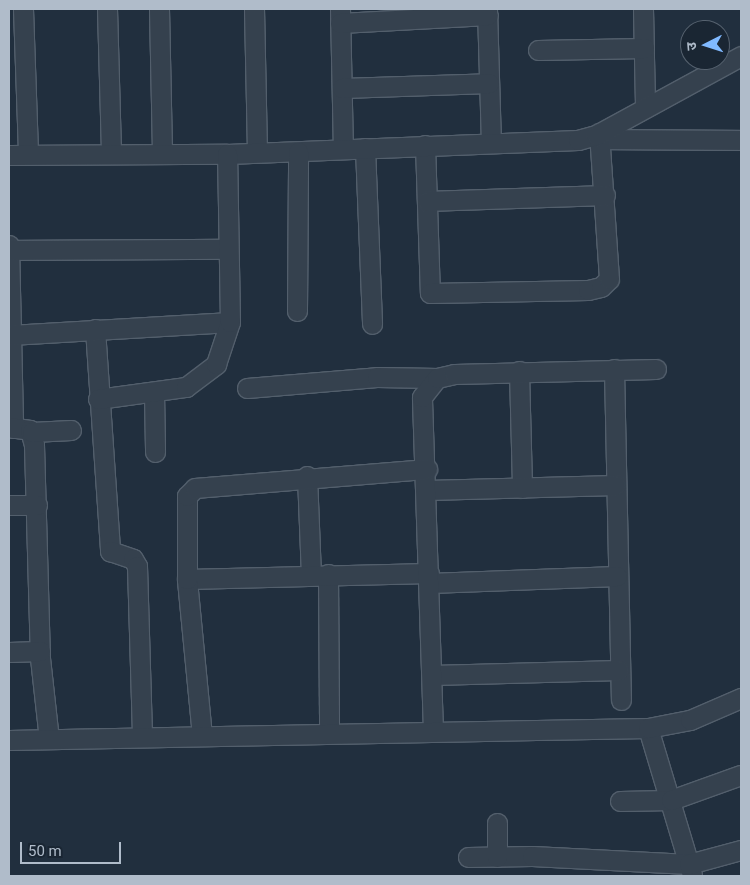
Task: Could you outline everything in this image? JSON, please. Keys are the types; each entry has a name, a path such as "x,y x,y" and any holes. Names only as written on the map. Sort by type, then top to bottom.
{"street":[{"path":"23,9 17,64 28,154"},
{"path":"107,9 111,154"},
{"path":"159,9 162,153"},
{"path":"254,9 257,152"},
{"path":"643,9 646,108"},
{"path":"343,149 340,16 488,12 491,141"},
{"path":"538,50 644,48"},
{"path":"600,136 646,108 741,56"},
{"path":"342,88 489,82"},
{"path":"425,145 430,293 588,290 601,288 609,279 600,136"},
{"path":"9,154 228,154 298,152 491,141 578,140 600,136 741,140"},
{"path":"365,148 372,324"},
{"path":"297,311 298,152"},
{"path":"98,399 186,387 206,374 216,364 230,322 227,249 228,154"},
{"path":"427,201 605,195"},
{"path":"9,245 11,428 32,432 71,430"},
{"path":"9,250 227,249"},
{"path":"11,335 230,322"},
{"path":"95,329 98,399 110,551 134,559 138,566 142,737"},
{"path":"247,388 376,377 437,378 520,371 656,368"},
{"path":"614,369 621,700"},
{"path":"520,371 522,488"},
{"path":"433,731 427,469 420,412 422,397 437,378"},
{"path":"154,392 155,452"},
{"path":"32,432 37,505 40,651 49,739"},
{"path":"202,736 187,579 185,509 194,488 308,476 427,469"},
{"path":"308,476 319,574 329,733"},
{"path":"427,490 616,486"},
{"path":"9,505 37,505"},
{"path":"187,579 319,574 429,578 617,576"},
{"path":"9,652 40,651"},
{"path":"432,675 619,670"},
{"path":"9,740 648,728 690,720 741,698"},
{"path":"648,728 691,870"},
{"path":"620,801 671,800 741,775"},
{"path":"497,822 497,857"},
{"path":"468,857 497,857 691,870 741,850"}]}
